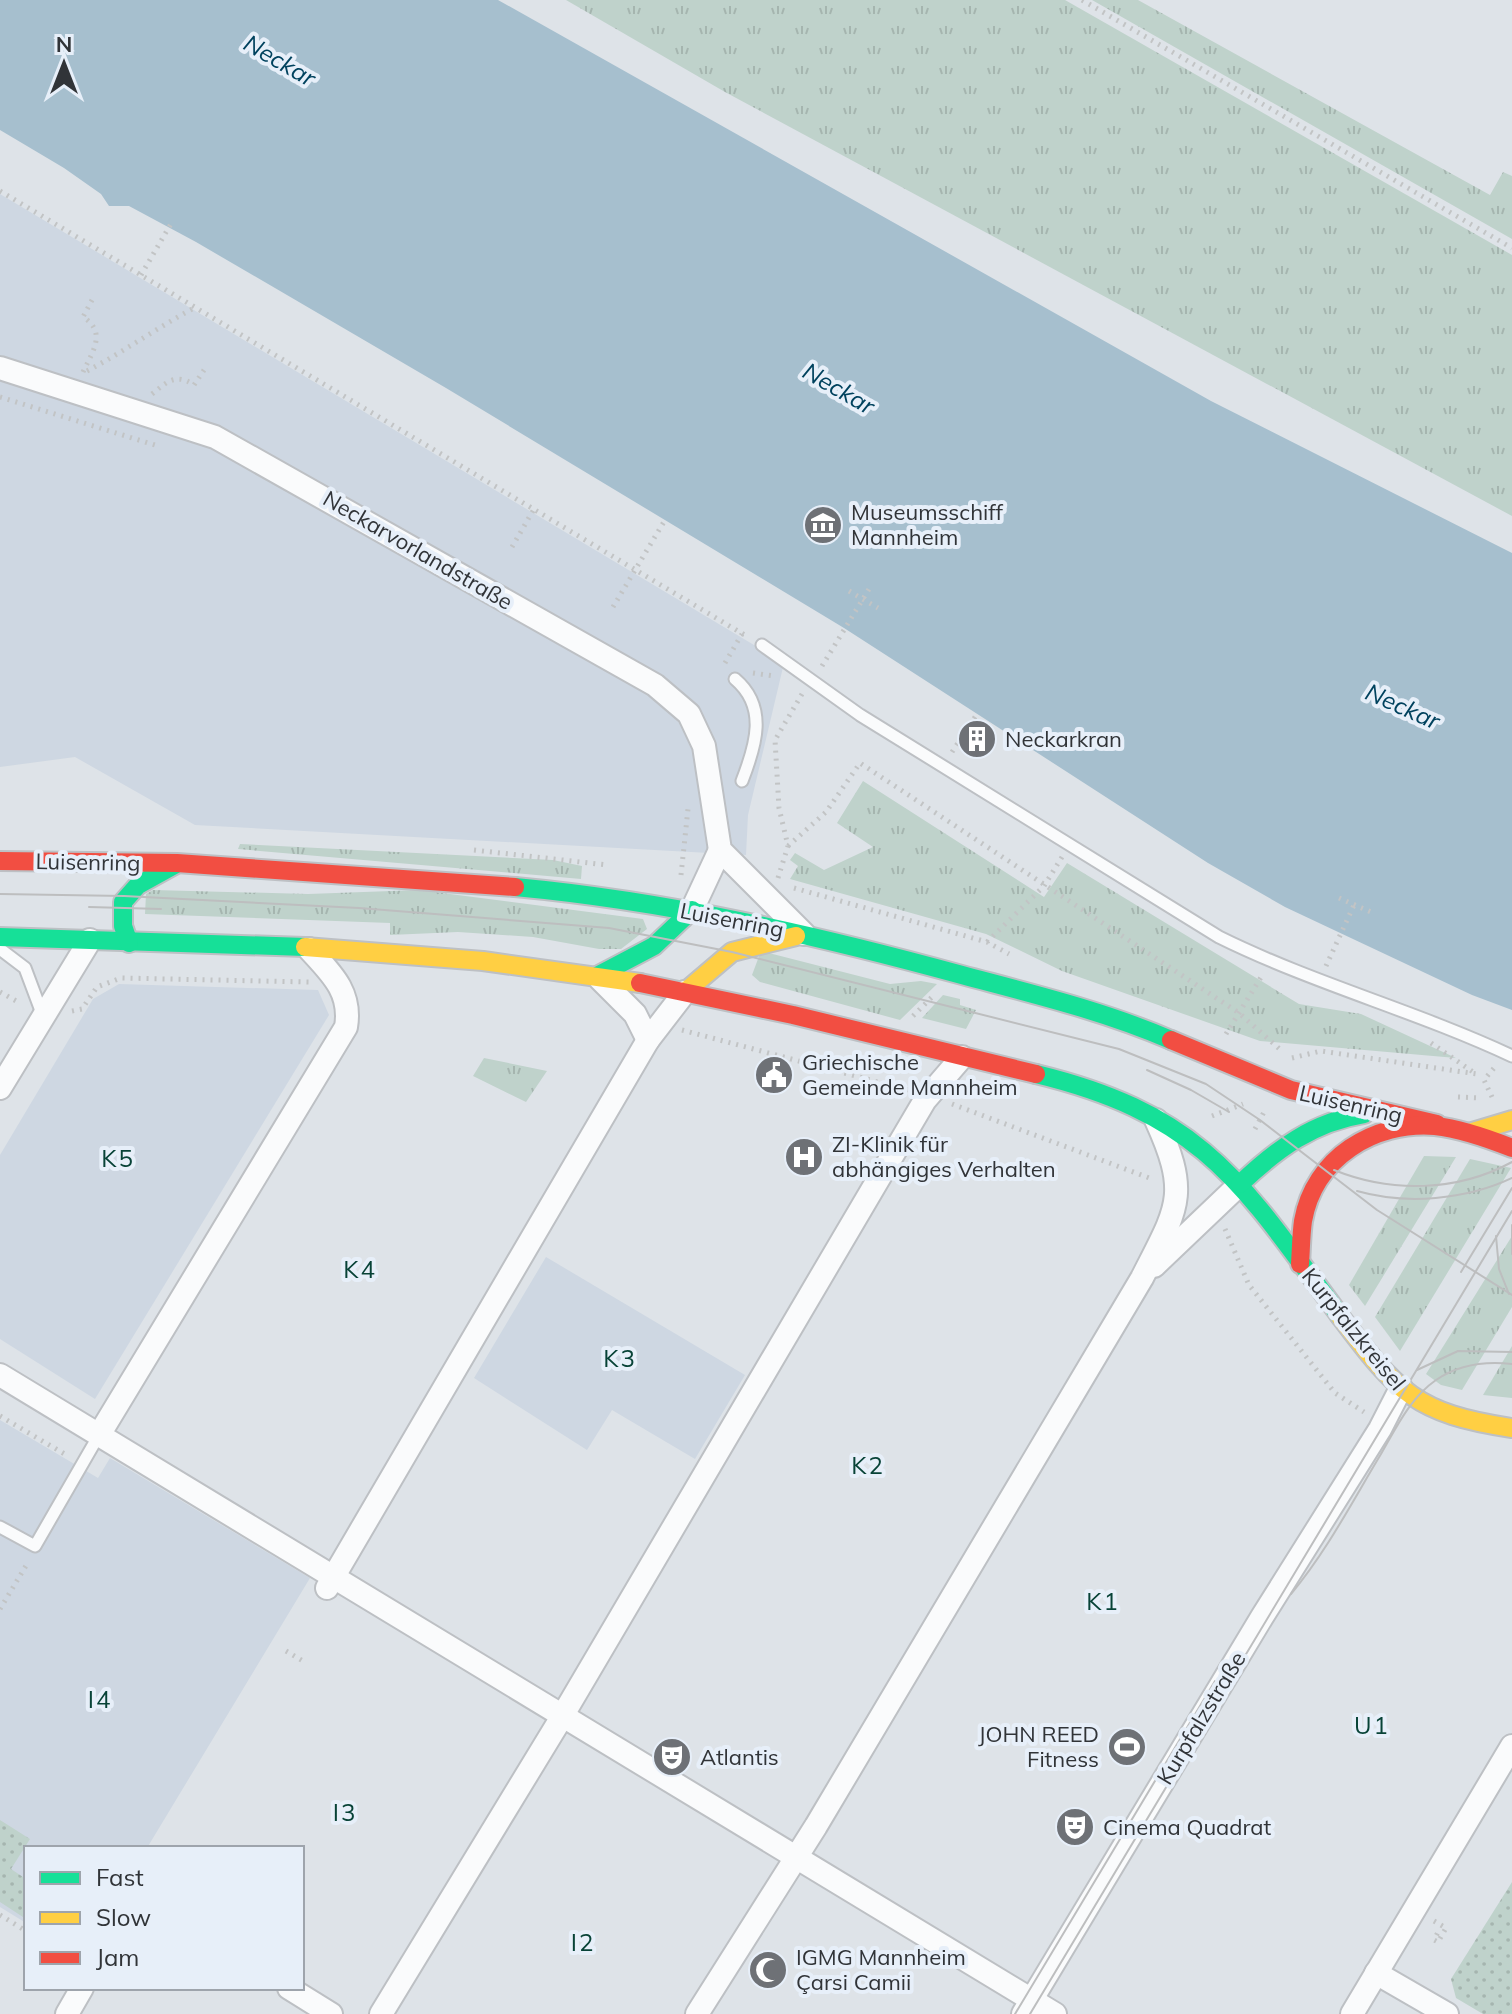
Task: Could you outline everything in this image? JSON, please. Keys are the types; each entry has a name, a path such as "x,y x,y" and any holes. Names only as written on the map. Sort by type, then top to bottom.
{"main road":[{"name":"Luisenring","path":"0,861 177,863 518,887 692,910 805,935 1120,1018 1291,1090 1437,1124"},
{"path":"129,943 114,913 124,896 177,863"},
{"path":"597,976 654,946 692,910"},
{"path":"0,937 95,935 129,943 309,949 449,958 597,976 797,1015 1079,1087 1154,1115 1211,1155 1240,1184 1300,1264"},
{"path":"685,992 732,952 805,935"},
{"path":"1240,1184 1300,1133 1336,1119 1379,1112"},
{"path":"1472,1132 1512,1120"},
{"name":"Kurpfalzkreisel","path":"1512,1148 1472,1132 1437,1124 1416,1123 1377,1132 1343,1153 1326,1171 1309,1199 1302,1220 1300,1264 1350,1330 1415,1401 1438,1413 1512,1428"}],"street":[{"name":"Neckarvorlandstraße","path":"0,368 215,437 655,685 689,714 704,746 720,850"},
{"path":"692,910 720,850 805,935"},
{"path":"0,1088 95,935"},
{"path":"99,1435 346,1027 349,1009 343,990 309,949"},
{"path":"597,976 635,1014 648,1040"},
{"path":"331,1583 648,1040 685,992"},
{"path":"381,2014 562,1716 925,1100 962,1057"},
{"path":"697,2014 816,1826 1160,1243 1178,1190 1176,1167 1154,1115"},
{"path":"1142,1278 1240,1184"},
{"path":"0,1375 331,1583 562,1716 794,1857 1027,2007 1055,2014"},
{"name":"Kurpfalzstraße","path":"1027,2007 1383,1424 1401,1388"},
{"path":"1352,2014 1512,1746"},
{"path":"1376,1973 1447,2014"},
{"path":"67,2014 81,1990"},
{"path":"292,1990 331,2014"}],"lane":[{"path":"762,645 848,707 1219,937 1270,962 1432,1020 1512,1056"},
{"path":"735,679 748,690 755,706 757,743 742,781"},
{"path":"0,949 25,968 43,1016"},
{"path":"0,1527 35,1546 99,1435"}],"path":[{"path":"1082,0 1512,248"},
{"path":"0,191 762,645"},
{"path":"141,275 172,222"},
{"path":"92,300 83,317 94,325 98,338 82,373 141,343 153,330 196,307"},
{"path":"163,383 176,378 194,385 204,370"},
{"path":"0,397 164,448"},
{"path":"512,547 534,509"},
{"path":"613,607 665,520"},
{"path":"823,664 869,589"},
{"path":"849,591 878,608"},
{"path":"721,671 742,633"},
{"path":"788,846 779,808 775,740 796,703"},
{"path":"942,766 977,714"},
{"path":"776,884 788,846 826,812 860,763 1239,1013 1290,1058 1321,1051 1477,1074"},
{"path":"680,880 689,802"},
{"path":"791,888 987,942 1044,886 1069,846"},
{"path":"1339,898 1371,912"},
{"path":"1335,948 1354,905"},
{"path":"1226,1035 1270,962"},
{"path":"43,1016 82,1009 97,987 121,978 316,982 330,995 343,990"},
{"path":"911,1019 939,990"},
{"path":"1492,1097 1484,1080 1493,1067 1501,1073"},
{"path":"1219,1124 1209,1117 1254,1100"},
{"path":"0,1416 82,1465"},
{"path":"0,1609 27,1564"},
{"path":"286,1651 303,1661"},
{"path":"0,1915 24,1930"}],"shaded area":[{"path":"0,194 784,663 748,815 746,855 195,825 75,757 0,767"},
{"path":"119,984 318,990 329,1015 95,1399 0,1339 0,1155 93,999"},
{"path":"546,1257 745,1375 695,1459 612,1410 587,1450 474,1378"},
{"path":"0,1420 98,1478 110,1458 310,1578 148,1846 24,1846 24,1922 0,1907"}],"green space":[{"path":"566,0 1065,0 1512,255 1512,516 725,92"},
{"path":"1092,0 1138,0 1490,195 1503,172 1512,176 1512,239"},
{"path":"863,781 1044,897 1067,863 1299,1004 1361,1014 1456,1058 1260,1041 1062,971 986,934 790,879 798,866 790,860 795,853 824,870 873,847 837,823"},
{"path":"240,844 553,860 582,866 581,879 238,849"},
{"path":"153,890 308,894 419,890 643,919 647,929 621,949 599,949 533,937 458,932 390,935 390,923 145,914 146,894"},
{"path":"761,951 890,984 921,981 937,984 900,1020 760,982 752,975"},
{"path":"943,995 960,999 960,1005 976,1010 966,1029 922,1018"},
{"path":"484,1058 547,1071 526,1102 473,1076"},
{"path":"1424,1156 1456,1157 1365,1306 1349,1285"},
{"path":"1470,1159 1511,1168 1400,1351 1375,1317"},
{"path":"1512,1236 1512,1307 1462,1390 1441,1385 1426,1374"},
{"path":"1512,1346 1512,1398 1483,1395"},
{"path":"0,1820 30,1839 11,1869 24,1878 24,1918 0,1902"},
{"path":"1512,1882 1512,2014 1483,2014 1456,1998 1451,1979"}],"water":[{"name":"Neckar","path":"0,0 498,0 1211,401 1512,553 1512,1010 1472,995 1285,907 1208,863 844,628 446,388 196,242 129,206 109,206 101,194 64,168 0,130"}],"tram line":[{"path":"0,894 124,896 359,908 609,928 732,952 1119,1049 1206,1084 1260,1120 1377,1210 1512,1295"},
{"path":"89,907 161,909"},
{"path":"1147,1070 1229,1112"},
{"path":"1334,1170 1378,1183 1424,1186 1469,1179 1512,1162"},
{"path":"1357,1191 1395,1198 1436,1198 1475,1191 1512,1178"},
{"path":"1461,1272 1512,1188"},
{"path":"1030,2014 1512,1211"},
{"path":"1512,1225 1512,1254"},
{"path":"1496,1236 1499,1269 1509,1294"},
{"path":"1417,1370 1458,1351 1512,1352"},
{"path":"1291,1594 1328,1543 1411,1404 1427,1387 1444,1375 1463,1368 1492,1363 1512,1364"},
{"path":"1015,2014 1215,1681"}],"traffic: fast":[{"path":"129,943 123,926 123,902 138,885 176,864"},
{"path":"515,887 685,910 796,933 1068,1004 1171,1040"},
{"path":"597,976 654,946 692,910"},
{"path":"0,937 305,947"},
{"path":"1036,1074 1094,1091 1141,1111 1181,1134 1215,1161 1246,1193 1340,1316"},
{"path":"1240,1184 1268,1159 1312,1130 1364,1114"}],"traffic: slow":[{"path":"685,992 732,952 796,936"},
{"path":"305,947 483,961 640,983"},
{"path":"1472,1132 1512,1120"},
{"path":"1340,1316 1377,1364 1411,1395 1453,1415 1512,1428"}],"traffic: jam":[{"path":"0,861 177,863 515,887"},
{"path":"640,983 793,1015 1036,1074"},
{"path":"1171,1040 1291,1090 1437,1124"},
{"path":"1300,1264 1303,1221 1309,1199 1334,1162 1369,1137 1412,1126 1435,1126 1474,1134 1512,1148"}],"place":[{"name":"Museumsschiff Mannheim","path":"823,525"},
{"name":"Neckarkran","path":"977,739"},
{"name":"Griechische Gemeinde Mannheim","path":"774,1075"},
{"name":"ZI-Klinik für abhängiges Verhalten","path":"804,1157"},
{"name":"JOHN REED Fitness","path":"1127,1747"},
{"name":"Atlantis","path":"672,1757"},
{"name":"Cinema Quadrat","path":"1075,1827"},
{"name":"IGMG Mannheim Çarsi Camii","path":"768,1970"}],"district":[{"name":"K5","path":"118,1158"},
{"name":"K4","path":"360,1269"},
{"name":"K3","path":"620,1358"},
{"name":"K2","path":"868,1465"},
{"name":"K1","path":"1103,1601"},
{"name":"I4","path":"100,1699"},
{"name":"U1","path":"1372,1725"},
{"name":"I3","path":"345,1812"},
{"name":"I2","path":"583,1942"}]}
